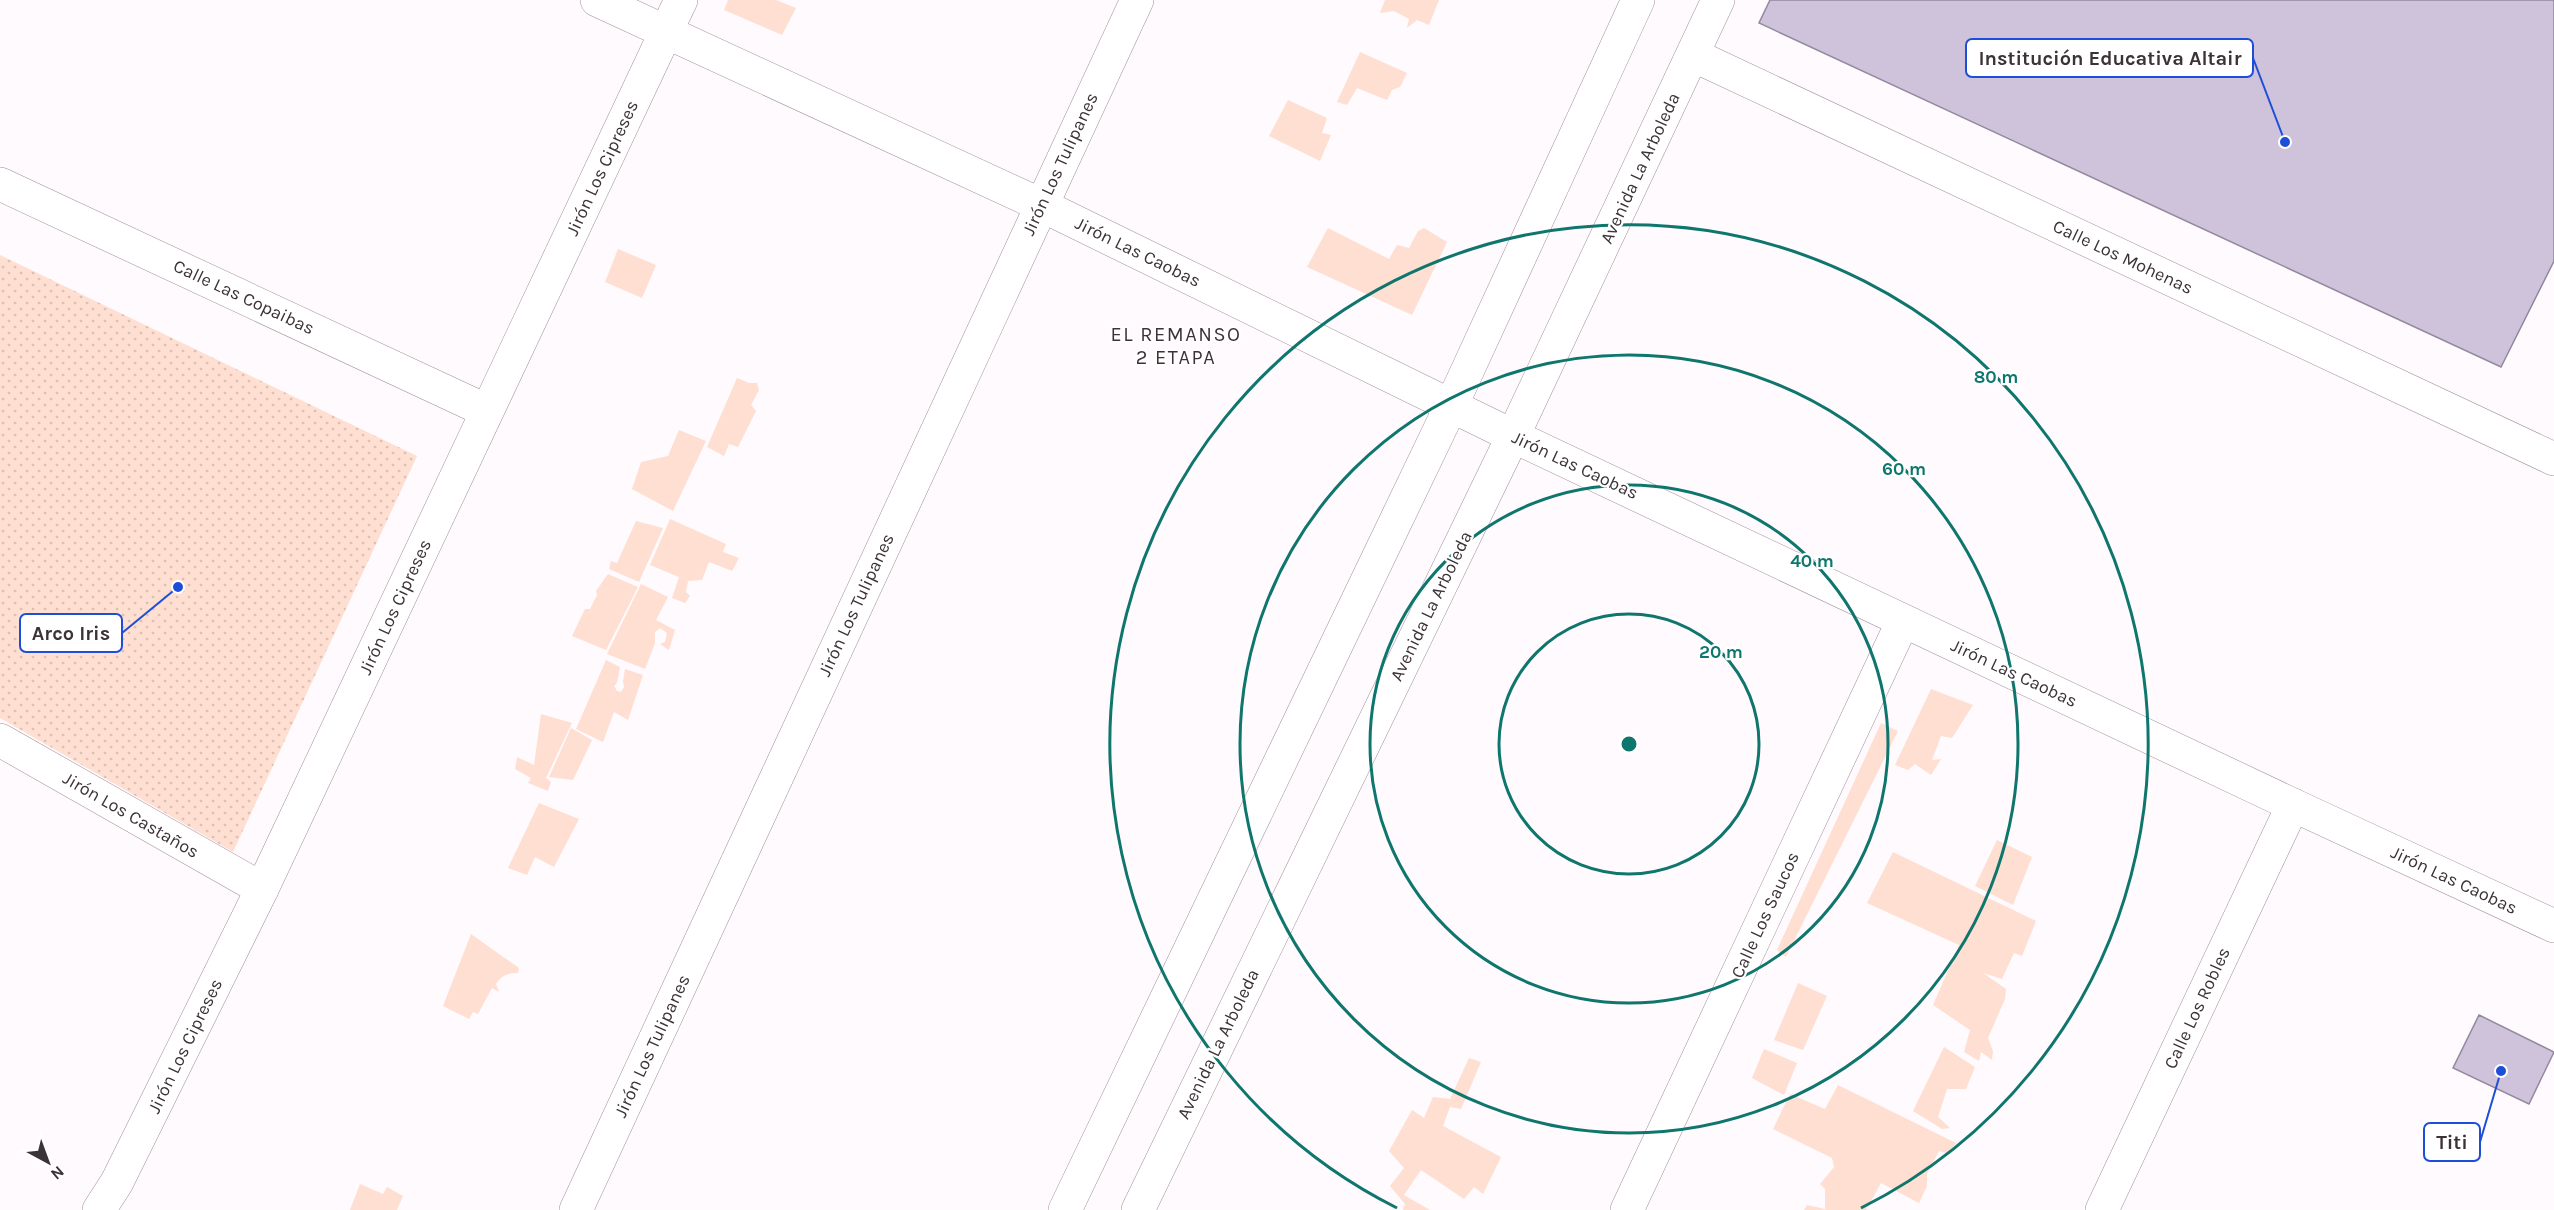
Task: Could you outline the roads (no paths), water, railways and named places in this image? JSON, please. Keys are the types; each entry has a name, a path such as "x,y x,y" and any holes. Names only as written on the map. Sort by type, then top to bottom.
{"street":[{"name":"Jirón Las Caobas","path":"597,0 1041,205 1514,436 2293,806 2554,926"},
{"name":"Jirón Los Cipreses","path":"99,1210 117,1182 262,889 681,0"},
{"name":"Jirón Los Tulipanes","path":"576,1210 1137,0"},
{"path":"1065,1210 1452,404 1638,0"},
{"name":"Avenida La Arboleda","path":"1138,1210 1514,436 1718,0"},
{"name":"Calle Los Mohenas","path":"1693,55 2554,459"},
{"name":"Calle Las Copaibas","path":"0,184 487,411"},
{"name":"Calle Los Saucos","path":"1627,1210 1903,621"},
{"name":"Jirón Los Castaños","path":"0,740 262,889"},
{"name":"Calle Los Robles","path":"2102,1210 2293,806"}],"place":[{"name":"Institución Educativa Altair","path":"2285,142"},
{"name":"Arco Iris","path":"178,587"},
{"name":"Titi","path":"2501,1071"}],"district":[{"name":"EL REMANSO 2 ETAPA","path":"1176,346"}]}
